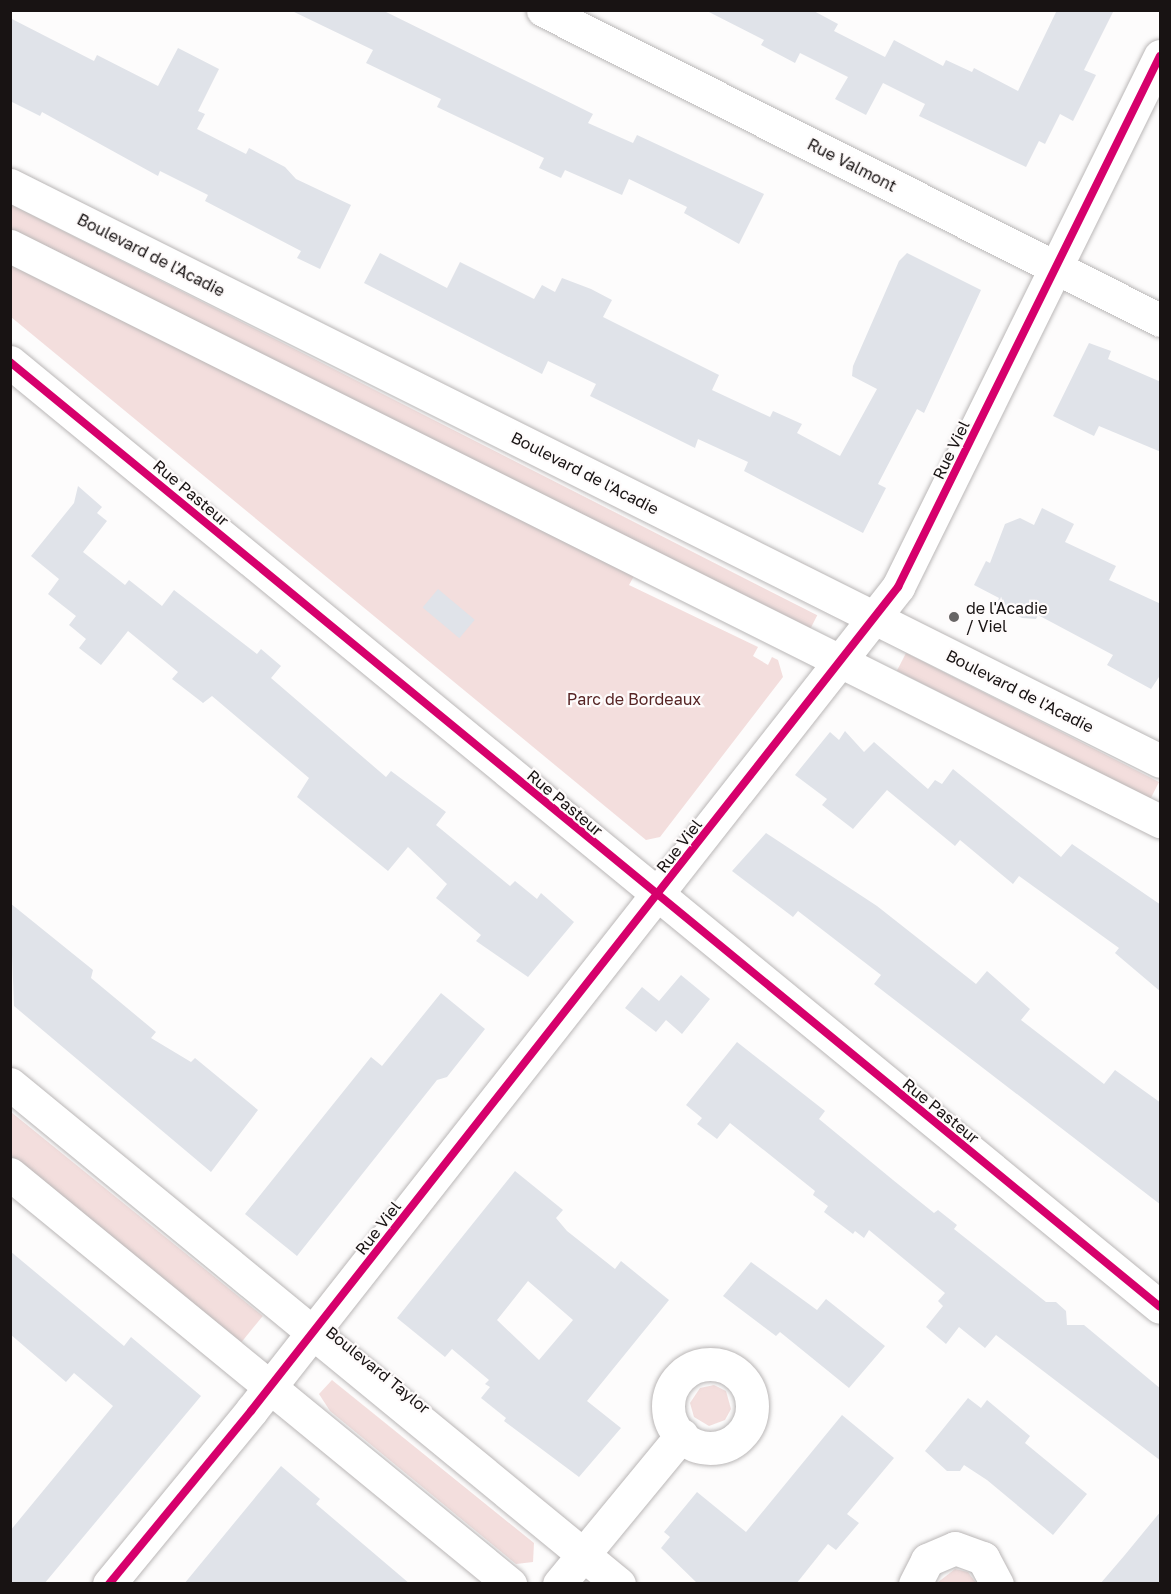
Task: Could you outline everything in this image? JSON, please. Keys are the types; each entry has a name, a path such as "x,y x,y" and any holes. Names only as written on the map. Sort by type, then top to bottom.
{"street":[{"name":"Rue Valmont","path":"543,10 1161,320"},
{"name":"Rue Viel","path":"109,1584 313,1333 898,587 1161,56"},
{"name":"Boulevard de l'Acadie","path":"10,184 1161,761"},
{"path":"10,246 1161,821"},
{"name":"Rue Pasteur","path":"10,362 656,897 1161,1307"},
{"name":"Boulevard Taylor","path":"10,1084 619,1584"},
{"path":"10,1174 510,1584"},
{"path":"559,1584 682,1436"},
{"path":"915,1584 927,1560 955,1548 983,1558 998,1584"}],"green space":[{"path":"10,204 817,615 806,638 10,232"},
{"name":"Parc de Bordeaux","path":"10,265 634,576 629,585 758,647 753,656 768,665 772,657 778,660 783,677 660,837 646,840 11,317"},
{"path":"906,653 1159,782 1150,800 897,671"},
{"path":"11,1112 263,1316 241,1342 10,1155"},
{"path":"332,1380 534,1543 533,1562 516,1564 330,1411 319,1394"},
{"path":"714,1385 726,1391 731,1409 725,1420 709,1426 694,1417 690,1403 700,1388"},
{"path":"955,1569 968,1572 976,1583 937,1583"}],"building":[{"path":"290,10 382,10 593,114 588,123 633,143 637,135 764,194 739,244 684,213 687,207 629,179 622,195 565,170 561,178 539,168 544,158 437,107 441,99 366,63 373,50"},
{"path":"705,10 812,10 838,24 834,31 885,57 894,40 943,66 946,60 972,72 974,68 1018,91 1057,10 1114,10 1084,70 1096,75 1073,121 1060,114 1045,144 1039,141 1026,167 919,116 925,104 883,83 866,115 835,99 848,77 800,53 795,63 761,45 764,40"},
{"path":"10,18 94,61 97,55 158,86 178,48 219,69 198,111 205,114 197,129 246,154 249,148 285,167 296,179 351,205 320,269 297,258 301,251 205,201 208,195 160,171 158,176 42,112 40,116 10,101"},
{"path":"380,253 447,288 460,262 534,299 542,285 555,292 562,278 591,289 612,300 603,317 719,375 712,390 770,417 773,411 802,424 797,433 840,456 877,389 852,376 853,366 899,261 907,253 981,290 924,413 917,409 878,484 886,488 863,533 744,471 748,462 698,439 695,448 590,396 596,384 548,361 542,374 364,283"},
{"path":"1089,343 1111,351 1108,359 1161,382 1161,452 1099,426 1094,436 1053,416"},
{"path":"78,486 102,507 97,513 107,521 83,552 125,585 129,580 162,606 174,590 257,654 261,649 281,666 271,678 386,777 391,771 446,812 436,825 510,886 515,881 537,899 541,893 574,922 528,977 476,941 481,935 436,898 447,884 408,847 388,871 297,797 309,778 212,696 203,703 172,679 178,672 128,631 101,665 79,648 86,639 69,625 76,616 48,594 59,579 31,556 74,503"},
{"path":"1042,508 1074,524 1065,542 1116,566 1109,580 1161,604 1161,674 1151,689 1107,665 1113,655 1038,615 1036,619 1022,618 996,605 999,598 974,585 986,561 990,563 1005,524 1020,518 1034,525"},
{"path":"438,589 475,620 459,638 423,607"},
{"path":"845,731 864,752 874,742 928,789 935,780 942,784 953,769 1061,857 1072,844 1161,905 1161,992 1115,953 1119,948 1019,876 1013,884 960,840 955,846 887,790 853,829 822,805 827,799 795,775 830,732 839,740"},
{"path":"766,833 877,906 976,984 987,971 1030,1009 1021,1020 1104,1084 1115,1070 1161,1103 1161,1205 874,984 881,975 798,911 793,917 732,871"},
{"path":"10,903 93,970 91,978 156,1032 151,1038 191,1062 195,1058 258,1110 211,1172 14,1006"},
{"path":"681,975 710,999 682,1034 666,1020 656,1032 625,1008 642,987 659,1001"},
{"path":"441,993 485,1029 447,1077 437,1080 297,1256 245,1214 371,1057 382,1066"},
{"path":"737,1042 825,1111 819,1119 893,1180 934,1213 938,1210 957,1225 954,1229 1046,1302 1056,1302 1066,1311 1067,1325 1084,1325 1161,1389 1161,1461 996,1335 985,1348 959,1327 946,1344 926,1327 943,1306 938,1301 945,1293 869,1230 864,1238 855,1231 853,1234 824,1212 828,1206 813,1195 815,1191 730,1123 717,1139 697,1124 702,1118 686,1105"},
{"path":"515,1171 563,1210 556,1218 567,1231 615,1269 621,1261 669,1300 587,1401 621,1428 579,1477 504,1421 506,1418 481,1398 490,1387 485,1384 489,1380 452,1349 445,1357 397,1318","holes":["528,1281 573,1320 539,1360 497,1320"]},
{"path":"10,1251 124,1346 131,1337 201,1396 44,1584 10,1584 10,1531 113,1406 74,1373 66,1382 10,1334"},
{"path":"751,1262 817,1310 826,1299 885,1346 849,1388 780,1332 776,1336 723,1296"},
{"path":"968,1398 981,1408 987,1400 1030,1436 1025,1443 1087,1494 1053,1535 987,1480 964,1465 960,1471 947,1471 925,1451"},
{"path":"842,1415 894,1458 847,1514 859,1523 836,1550 828,1544 796,1584 698,1584 661,1548 670,1537 664,1532 697,1492 746,1532"},
{"path":"281,1466 320,1499 316,1504 410,1584 184,1584"},
{"path":"1161,1511 1161,1584 1100,1584 1124,1556"}],"cycle path":[{"path":"109,1584 251,1411 898,587 1160,56"},
{"path":"10,362 1160,1307"}],"place":[{"name":"de l'Acadie / Viel","path":"954,617"}]}
